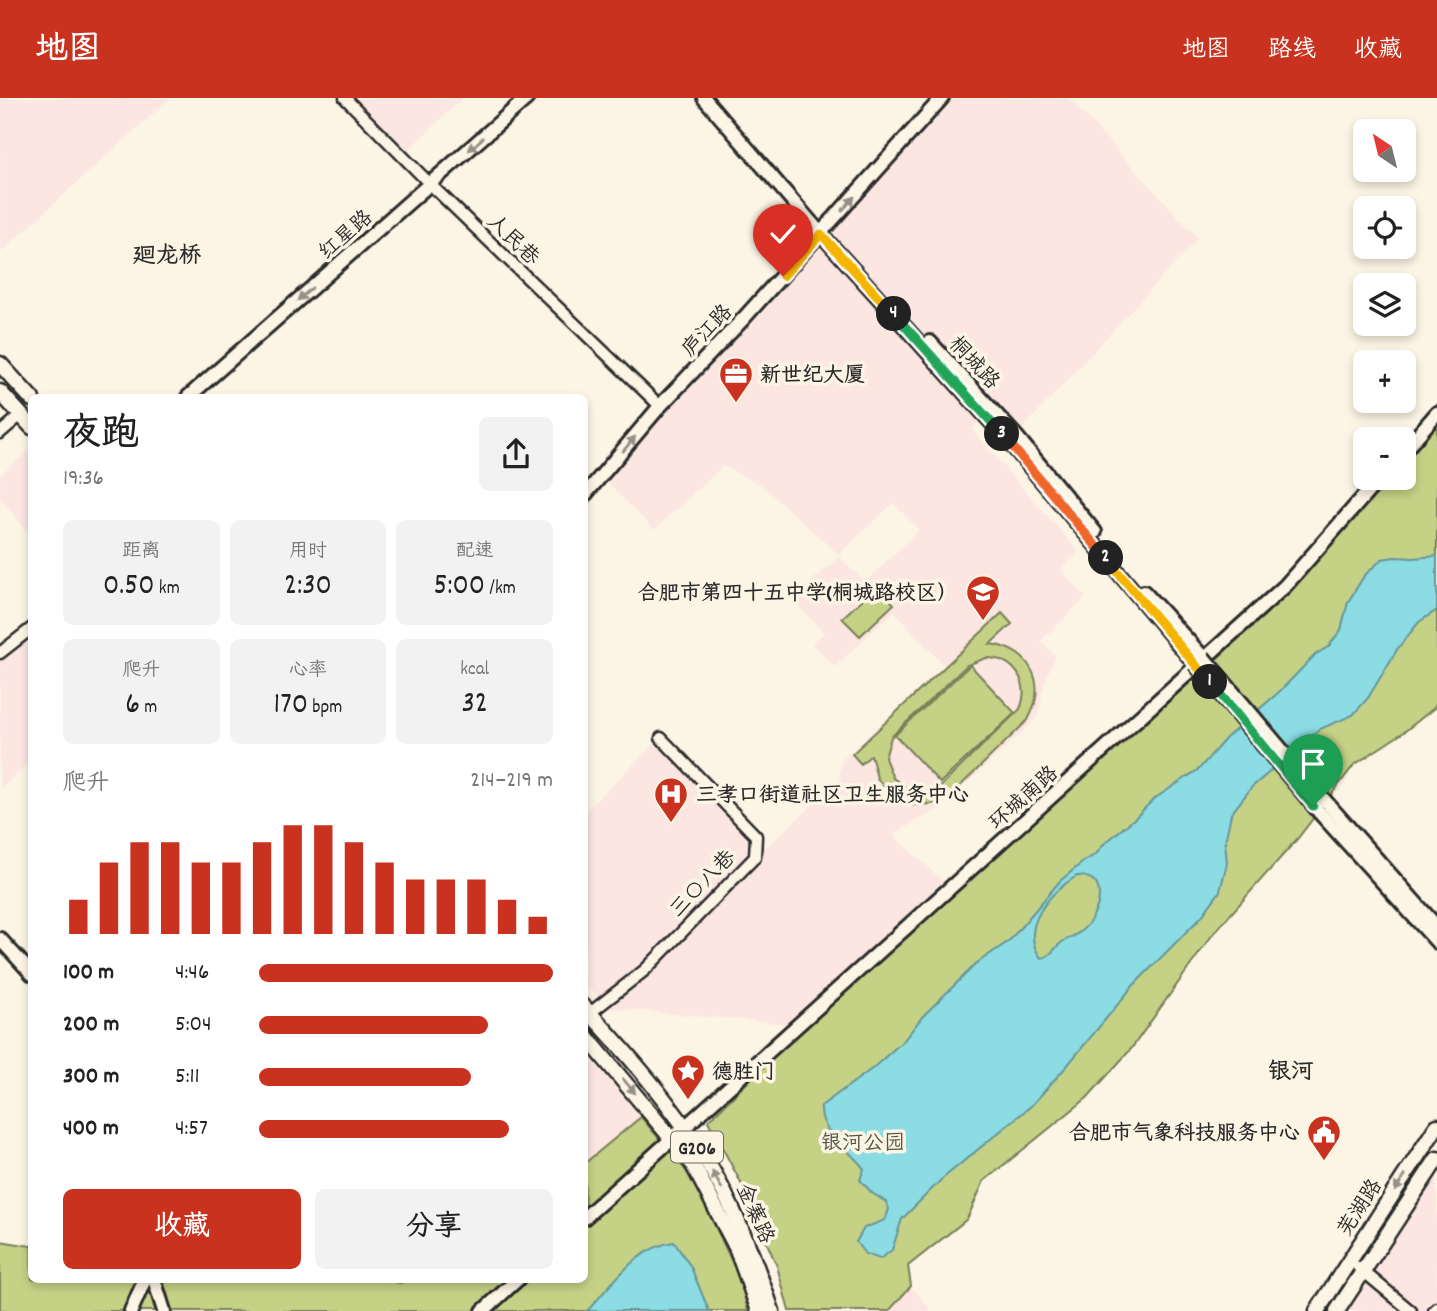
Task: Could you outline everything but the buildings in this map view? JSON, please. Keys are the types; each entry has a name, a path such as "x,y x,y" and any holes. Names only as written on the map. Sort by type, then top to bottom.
{"main road":[{"path":"0,364 28,395"},
{"path":"0,392 28,423"},
{"name":"金寨路","path":"588,1011 664,1098 692,1163 723,1218 760,1311"},
{"name":"金寨路","path":"588,1038 704,1157 733,1211 772,1311"},
{"name":"芜湖路","path":"1317,1311 1437,1126"},
{"name":"芜湖路","path":"1338,1311 1436,1162"}],"street":[{"name":"人民巷","path":"345,98 660,406"},
{"name":"红星路","path":"191,394 527,98"},
{"name":"桐城路","path":"704,98 1016,436 1322,807"},
{"name":"桐城路","path":"714,98 824,231"},
{"name":"庐江路","path":"588,491 660,406 824,231 942,98"},
{"path":"1416,437 1437,412"},
{"path":"0,433 21,415"},
{"name":"环城南路","path":"588,1214 1285,586 1369,490"},
{"path":"0,653 28,631"},
{"name":"三〇八巷","path":"588,1009 645,970 755,856 756,836 662,738"},
{"path":"1322,807 1437,927"},
{"path":"1322,807 1437,942"},
{"path":"0,939 28,970"},
{"path":"1349,1261 1411,1311"},
{"path":"131,1311 143,1283"},
{"path":"155,1283 164,1311"},
{"path":"484,1311 514,1283"}],"shaded area":[{"path":"0,98 170,98 0,253"},
{"path":"350,98 463,98 405,153"},
{"path":"942,98 1069,98 1198,238 1016,436 826,229"},
{"path":"821,234 985,415 972,430 1079,552 1060,569 1086,597 1041,641 1056,656 1046,677 1037,718 941,807 893,835 947,885 878,951 788,1024 608,1008 588,987 588,808 661,738 756,836 756,856 839,781 841,761 944,665 894,611 835,667 812,644 824,633 792,599 839,557 865,582 919,530 893,503 839,555 761,485 723,466 654,530 602,477"},
{"path":"28,452 28,532 0,498 0,475"},
{"path":"28,630 28,764 0,789 0,653"},
{"path":"588,1056 641,1117 588,1161"},
{"path":"1437,1159 1437,1308 1434,1311 1339,1311"},
{"path":"911,1286 932,1311 889,1311"}],"green space":[{"name":"银河公园","path":"1437,417 1437,703 1434,708 1404,732 1354,765 1298,838 1213,934 1131,1049 1087,1098 984,1181 967,1219 908,1266 911,1286 889,1311 789,1311 777,1266 740,1181 708,1121 797,1034 1225,646 1370,490 1416,490 1416,440"},
{"path":"877,586 894,604 860,636 842,618"},
{"path":"1002,613 1012,624 990,644 1016,653 1032,670 1036,681 1034,706 1028,720 951,795 932,804 913,805 893,798 877,778 871,755 861,764 852,754","holes":["986,658 1005,662 1018,673 1023,690 1020,709 941,786 926,791 910,790 893,778 885,758 891,737 967,665"]},
{"path":"970,665 1015,713 940,783 895,735"},
{"path":"641,1117 693,1179 740,1279 748,1311 0,1311 0,1241 28,1246 28,1283 588,1283 588,1161"}],"water":[{"path":"1437,556 1437,610 1419,622 1398,648 1368,698 1353,715 1320,729 1252,787 1231,814 1225,842 1227,863 1220,891 1202,916 1133,986 1031,1106 942,1179 902,1219 892,1250 880,1259 865,1254 856,1242 864,1228 885,1220 889,1209 886,1202 872,1193 860,1180 864,1169 830,1133 822,1116 821,1106 873,1068 904,1040 923,1016 977,963 1009,941 1060,881 1096,854 1154,799 1199,769 1226,738 1279,692 1316,654 1328,647 1341,630 1348,602 1364,576 1382,559","holes":["1077,876 1095,882 1098,889 1099,898 1093,916 1079,933 1041,958 1033,935 1040,911 1057,891"]},
{"path":"674,1242 691,1267 709,1311 587,1311 636,1259 660,1245"}],"place":[{"name":"新世纪大厦","path":"736,404"},
{"name":"合肥市第四十五中学(桐城路校区）","path":"983,622"},
{"name":"三孝口街道社区卫生服务中心","path":"671,824"},
{"name":"德胜门","path":"688,1101"},
{"name":"合肥市气象科技服务中心","path":"1324,1162"}],"district":[{"name":"廻龙桥","path":"167,254"},
{"name":"银河","path":"1291,1070"}],"route":[{"path":"783,276 821,234 1009,442 1313,806"}]}
